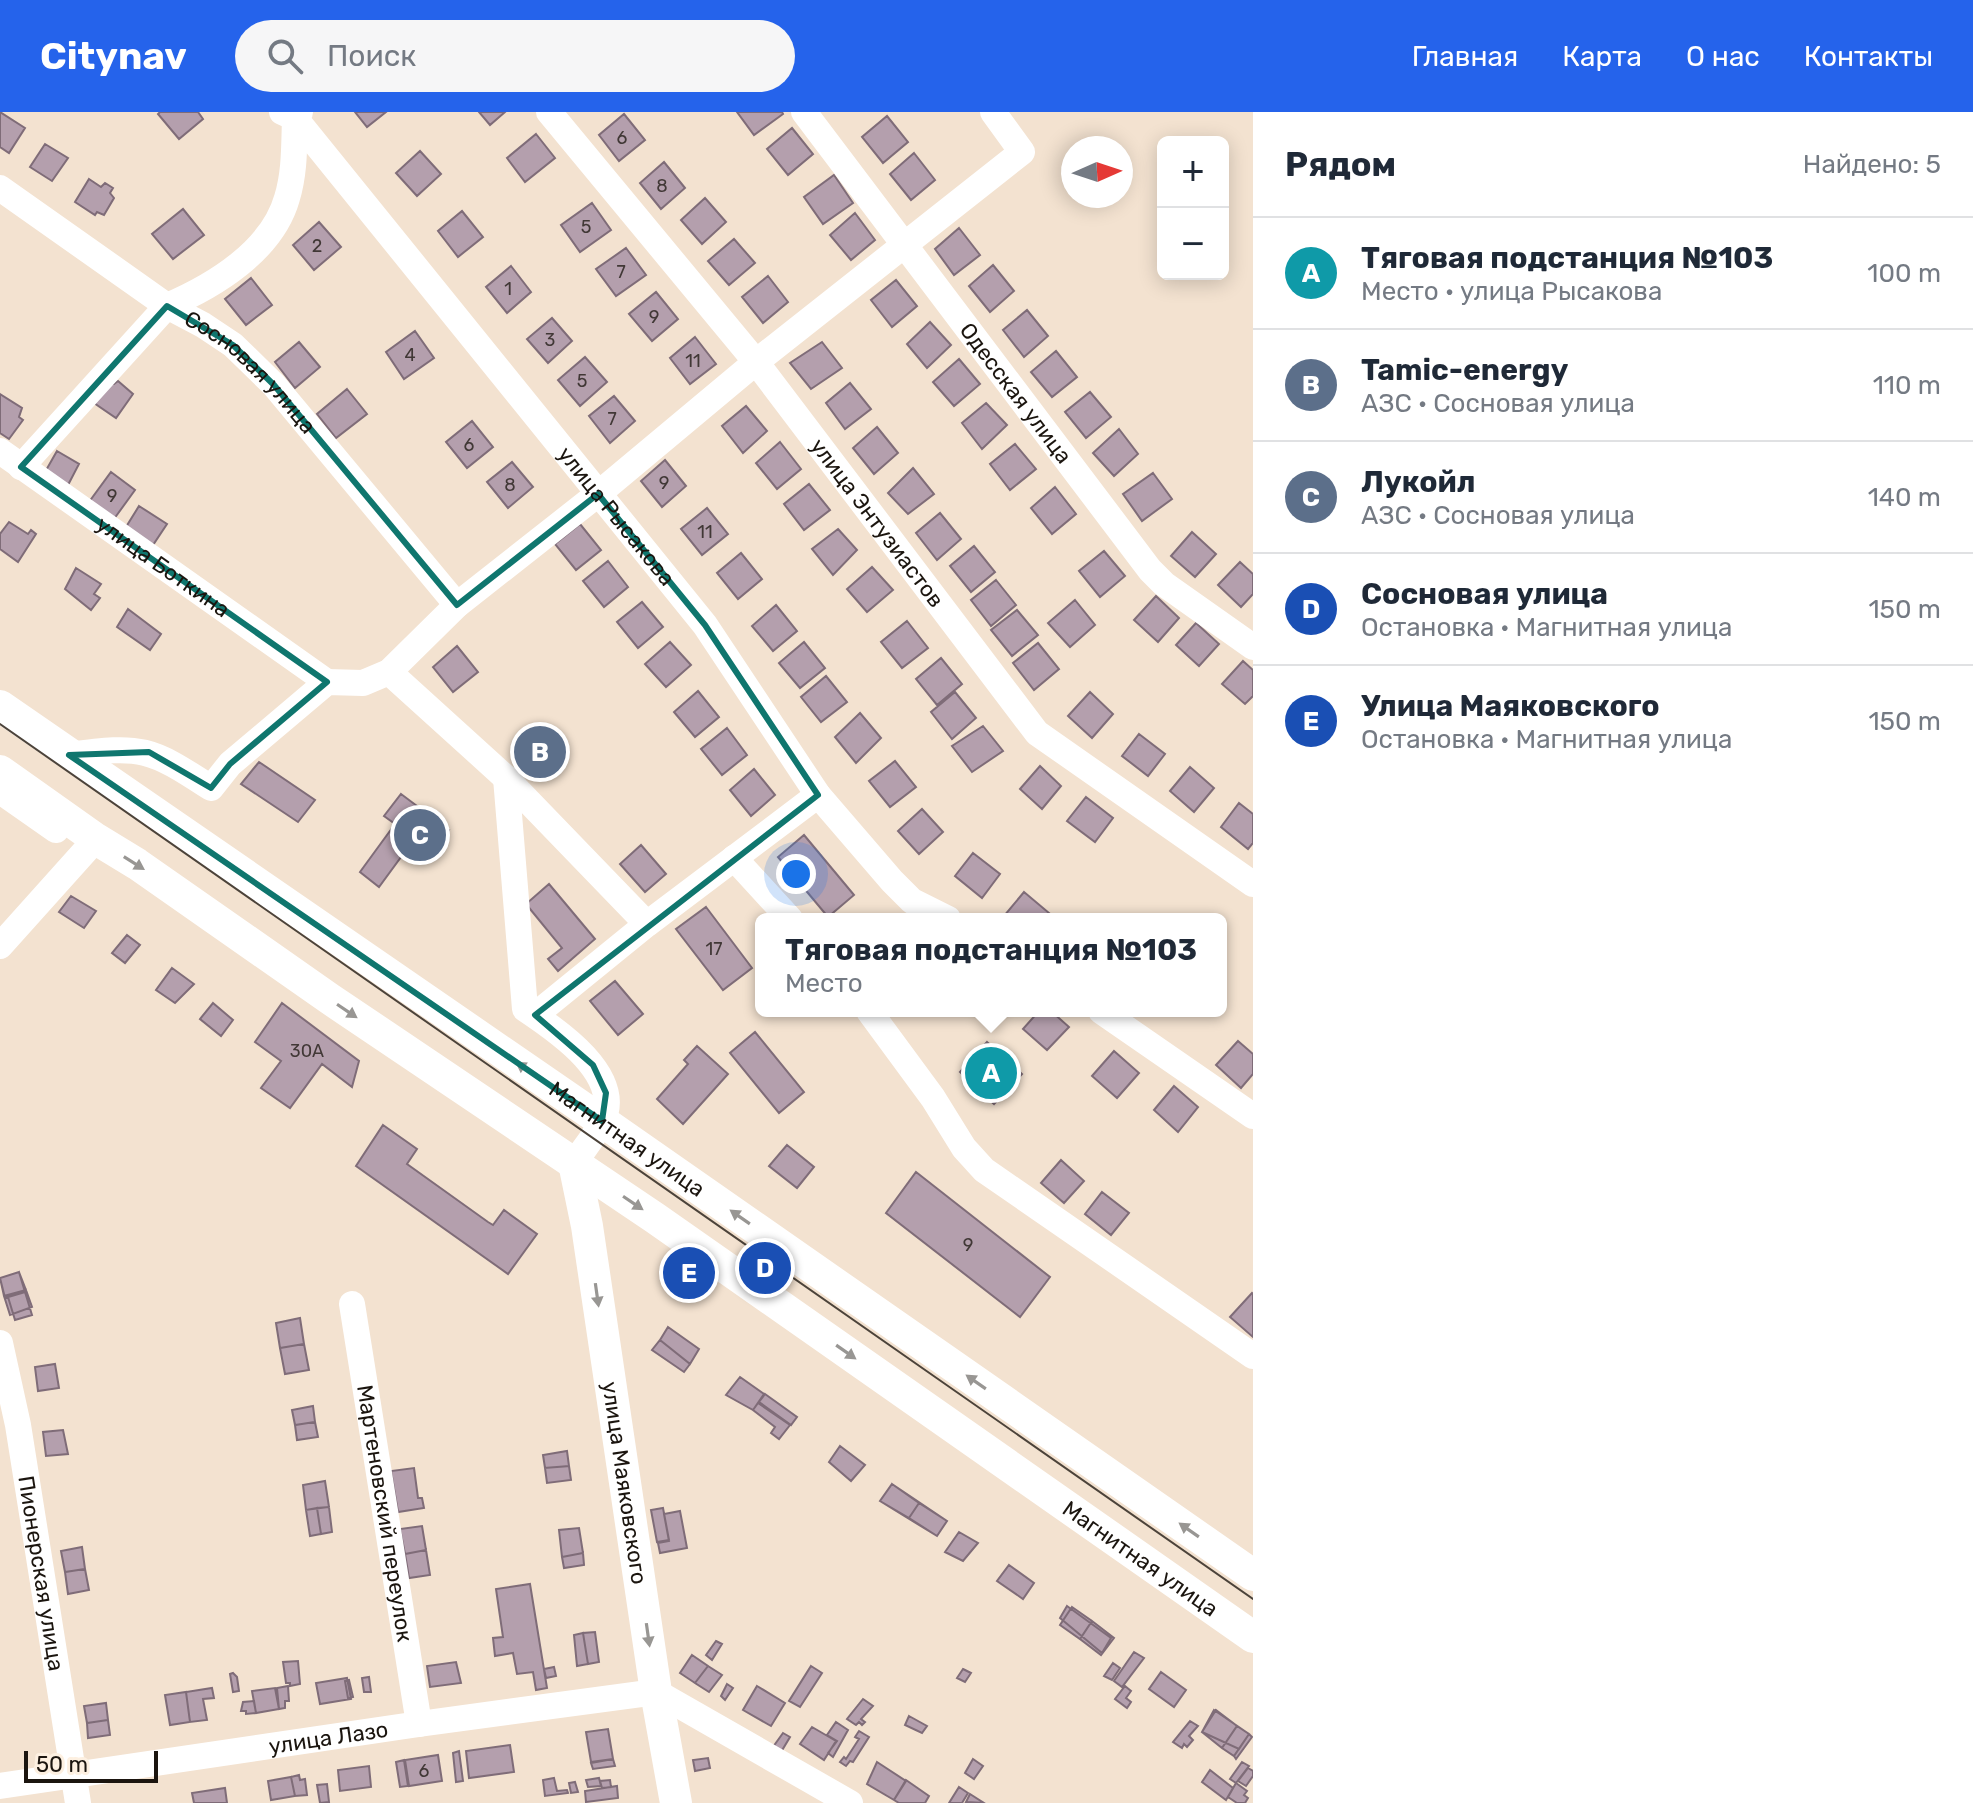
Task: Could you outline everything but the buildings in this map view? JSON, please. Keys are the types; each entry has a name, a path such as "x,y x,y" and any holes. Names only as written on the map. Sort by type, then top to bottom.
{"main road":[{"name":"Магнитная улица","path":"0,706 1253,1575"},
{"name":"Магнитная улица","path":"0,771 92,845 137,864 330,999 574,1163 1253,1637"},
{"name":"улица Маяковского","path":"574,1163 587,1226 656,1692 676,1803"}],"street":[{"name":"улица Энтузиастов","path":"549,112 756,362 1037,733 1253,884"},
{"name":"Одесская улица","path":"804,112 1150,570 1164,584 1253,647"},
{"path":"69,755 130,749 149,752 166,759 211,788 230,764 327,682 363,683 389,672 457,605 598,494 756,362 1022,152 993,112"},
{"path":"11,459 167,306 192,295 238,265 273,231 287,201 293,168 293,114"},
{"name":"улица Рысакова","path":"293,114 705,625 818,795 892,881 912,901 936,913"},
{"name":"Сосновая улица","path":"0,188 167,306 233,345 274,385 457,605"},
{"name":"улица Боткина","path":"11,459 327,682"},
{"path":"389,672 506,778 647,924"},
{"path":"506,778 525,1009 593,1065 606,1093 607,1105 602,1121 574,1163"},
{"path":"0,791 92,845 0,946"},
{"path":"535,1015 647,924 818,795"},
{"path":"734,858 784,913"},
{"path":"873,1017 933,1098 964,1148 984,1170 1253,1356"},
{"path":"1110,1017 1253,1116"},
{"name":"Мартеновский переулок","path":"352,1304 419,1724"},
{"name":"Пионерская улица","path":"0,1343 18,1425 78,1803"},
{"path":"656,1692 850,1803"},
{"name":"улица Лазо","path":"0,1786 656,1692"}],"highlighted area":[{"path":"167,306 233,345 274,385 457,605 598,494 705,625 818,795 535,1015 593,1065 606,1093 602,1121 69,755 149,752 211,788 230,764 327,682 21,467"}],"tram line":[{"path":"0,724 1253,1599"}],"place":[{"name":"Tamic-energy","path":"540,752"},
{"name":"Лукойл","path":"420,835"},
{"name":"Тяговая подстанция №103","path":"991,1073"},
{"name":"Сосновая улица","path":"765,1268"},
{"name":"Улица Маяковского","path":"689,1273"}]}
